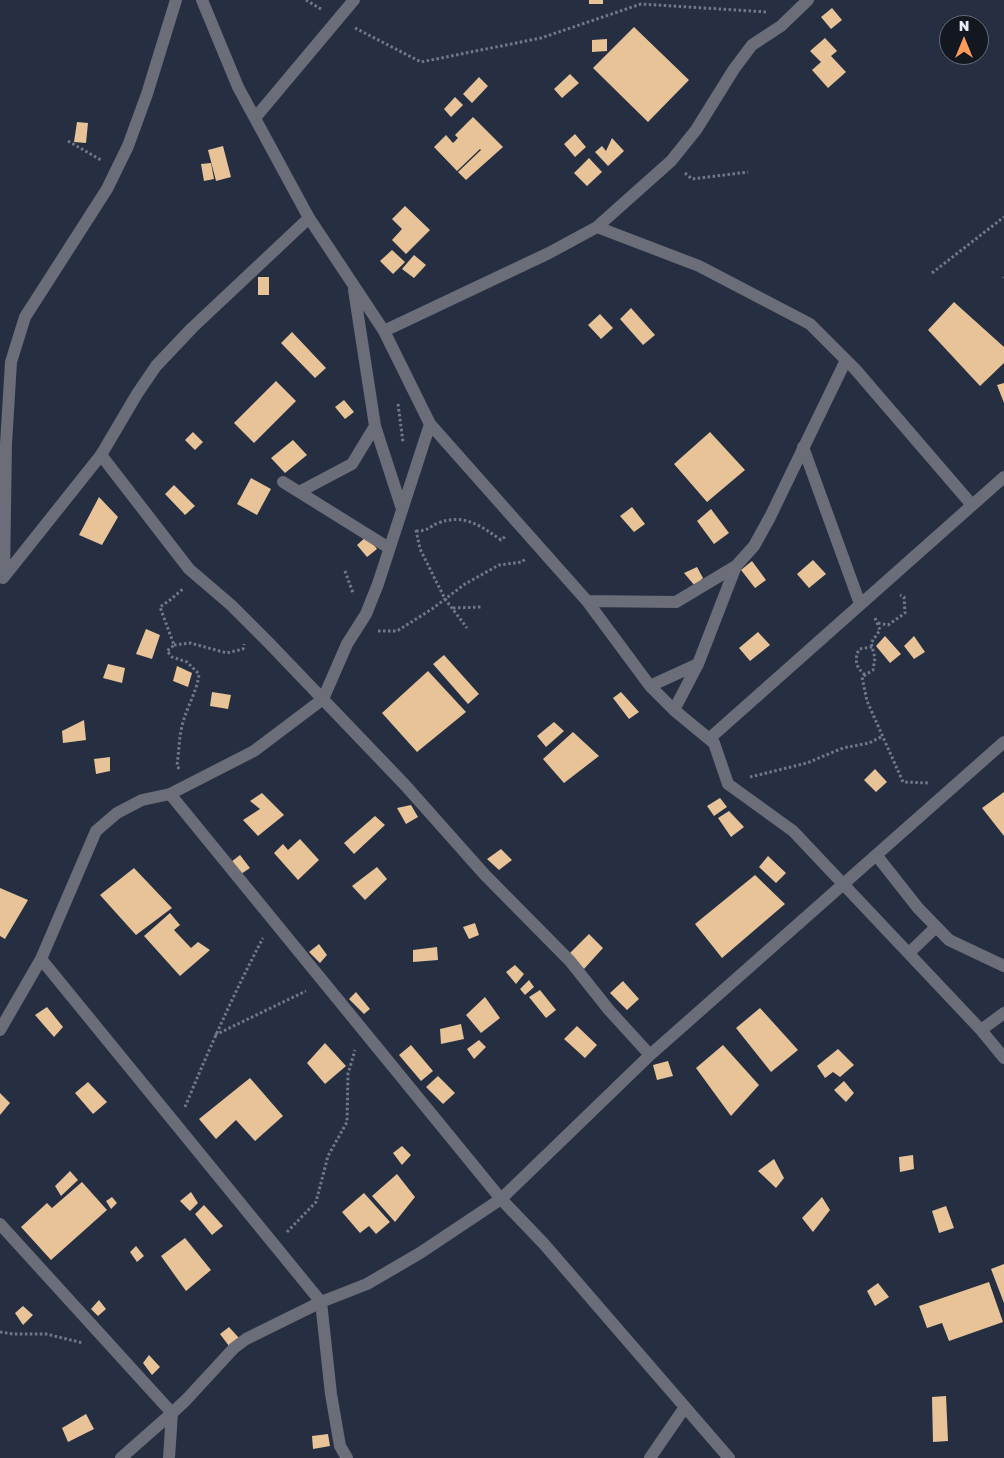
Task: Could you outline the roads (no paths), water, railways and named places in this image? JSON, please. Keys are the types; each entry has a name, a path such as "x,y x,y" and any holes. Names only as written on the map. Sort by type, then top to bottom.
{"street":[{"path":"2,580 6,444 11,362 25,317 107,189 128,146 147,94 176,0"},
{"path":"202,0 238,87 310,218 384,331 430,424 587,601 650,686 674,710 710,738 714,743 728,784 793,831 909,952 981,1030 1004,1058"},
{"path":"255,118 354,0"},
{"path":"384,331 549,253 597,227 671,162 696,130 734,69 752,45 781,26 808,0"},
{"path":"2,580 101,455 156,366 192,328 310,218"},
{"path":"597,227 699,266 810,324 846,360 972,505"},
{"path":"354,285 375,426 402,509"},
{"path":"587,601 676,602 736,566 754,546 770,517 846,360"},
{"path":"0,1030 41,959 96,831 117,813 142,800 170,794 254,751 323,699 348,644 366,614 378,584 430,424"},
{"path":"299,492 352,464 375,426"},
{"path":"803,447 860,604"},
{"path":"101,455 189,569 251,625 405,784 484,875 570,961 609,1010 650,1055"},
{"path":"283,482 389,548"},
{"path":"710,738 972,505 1002,484"},
{"path":"674,710 698,664 736,566"},
{"path":"650,686 698,664"},
{"path":"121,1458 186,1400 234,1348 246,1339 321,1302 367,1284 391,1271 502,1198 650,1055 1004,742"},
{"path":"170,794 502,1198 729,1458"},
{"path":"877,856 918,908 949,940 1004,966"},
{"path":"909,952 936,927"},
{"path":"41,959 321,1302 331,1394 340,1446 347,1458"},
{"path":"981,1030 1004,1013"},
{"path":"2,1229 172,1413 169,1458"},
{"path":"650,1458 685,1407"}]}
